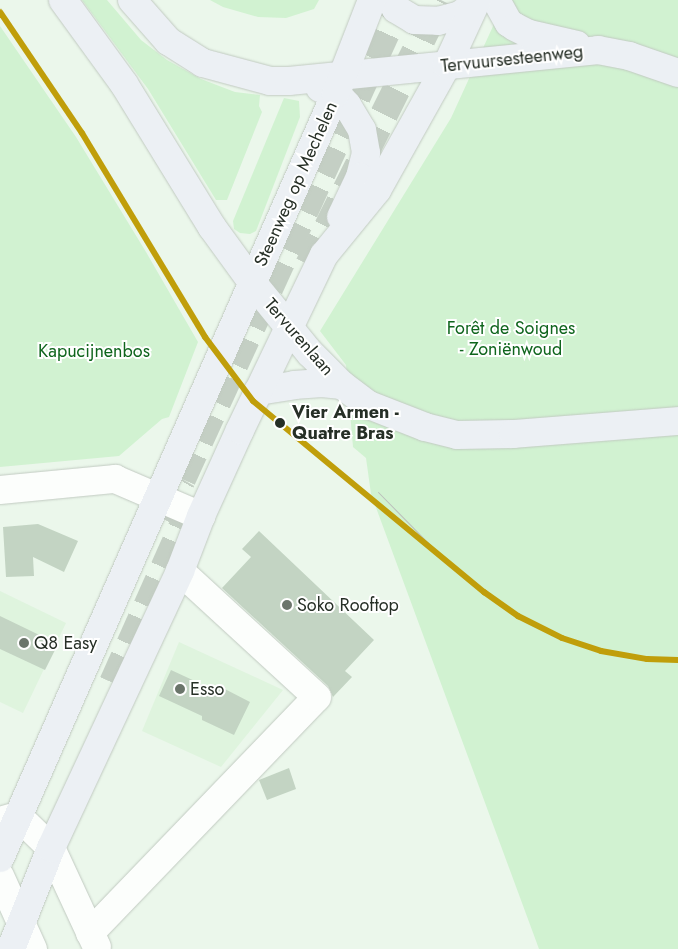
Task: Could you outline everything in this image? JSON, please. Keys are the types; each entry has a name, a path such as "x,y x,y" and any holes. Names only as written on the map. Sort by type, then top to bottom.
{"main road":[{"name":"Tervurenlaan","path":"63,0 124,84 212,227 252,282 310,353 342,385 369,405 393,416 457,435 513,434 678,420"},
{"path":"11,949 51,848 180,571 201,516 258,390 360,177 366,153 362,130 347,105 339,84 270,81 203,63 168,41 132,0"},
{"name":"Steenweg op Mechelen","path":"0,858 9,819 159,498 339,84 372,0"},
{"path":"391,0 396,8 414,20 438,21 460,15 482,1"},
{"path":"324,254 377,190 482,1"},
{"path":"482,1 509,23 522,30 598,50"},
{"name":"Tervuursesteenweg","path":"339,84 447,65 598,50 629,56 678,72"},
{"path":"258,390 322,383 342,385"}],"street":[{"path":"0,490 115,479 201,516"},
{"path":"9,819 51,848 94,941 317,697 180,571"},
{"path":"0,876 33,949"}],"shaded area":[{"path":"0,591 66,623 23,713 0,702"},
{"path":"179,642 283,690 221,767 142,731"}],"green space":[{"path":"82,0 107,0 141,40 167,60 201,79 235,92 260,95 259,106 262,112 227,200 216,200 148,89"},
{"path":"210,0 319,0 314,9 286,18 258,17 223,7"},
{"name":"Forêt de Soignes - Zoniënwoud","path":"505,0 678,0 678,949 539,949 371,494 366,458 353,447 346,365 320,331 451,118"},
{"name":"Kapucijnenbos","path":"0,26 76,137 198,342 169,417 162,419 119,456 0,467"},
{"path":"284,98 299,101 300,117 256,231 250,234 240,233 234,229 233,221"}],"building":[{"path":"38,524 78,541 64,572 33,557 34,576 6,577 3,527"},
{"path":"259,531 374,640 345,671 352,677 333,697 328,686 222,588 251,557 242,549"},
{"path":"0,616 58,644 45,670 0,649"},
{"path":"171,670 212,689 219,686 250,702 234,735 202,720 202,716 159,696"},
{"path":"289,768 296,789 267,800 259,780"}],"tunnel":[{"path":"160,517 182,479 401,0"},
{"path":"309,265 441,0"},
{"path":"113,683 198,492"}],"tram line":[{"path":"378,492 438,553"}],"transit line":[{"path":"0,12 82,133 205,337 253,401 484,592 518,616 562,638 601,651 647,659 678,660"}],"place":[{"name":"Vier Armen - Quatre Bras","path":"280,423"},
{"name":"Soko Rooftop","path":"287,605"},
{"name":"Q8 Easy","path":"24,643"},
{"name":"Esso","path":"180,689"}]}
